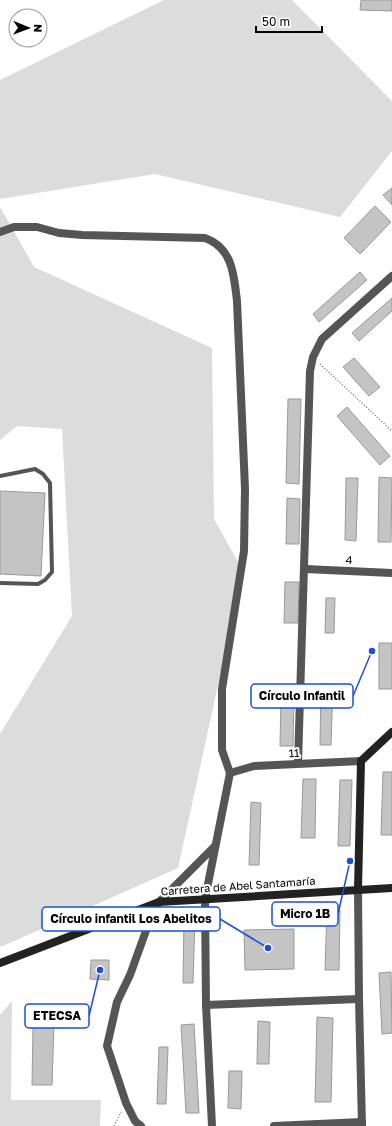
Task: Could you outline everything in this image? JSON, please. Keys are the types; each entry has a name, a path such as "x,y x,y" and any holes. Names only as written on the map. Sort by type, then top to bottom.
{"main road":[{"path":"358,889 361,761 392,732"},
{"name":"Carretera de Abel Santamaría","path":"0,963 159,902 392,888"}],"street":[{"path":"0,232 14,227 37,227 59,233 82,235 205,238 211,240 217,245 230,262 233,270 237,301 245,489 244,551 222,689 222,750 230,773 204,899 206,1005 212,1126"},
{"path":"298,764 310,371 312,357 322,339 392,276"},
{"name":"4","path":"305,569 392,573"},
{"name":"11","path":"230,773 254,766 361,761"},
{"path":"141,1126 135,1121 126,1103 107,1046 117,1002 130,975 159,902 215,846"},
{"path":"274,1126 362,1124 358,889"},
{"path":"206,1005 359,999"}],"lane":[{"path":"0,476 35,469 43,474 50,483 52,572 46,580 38,584 0,583"}],"path":[{"path":"312,357 392,431"},
{"path":"114,1126 126,1103"}],"shaded area":[{"path":"164,0 292,0 392,101 392,151 340,217 155,174 0,199 0,80"},
{"path":"0,207 34,267 212,348 214,519 243,571 178,868 3,946 0,946 0,734 72,616 62,429 17,426 0,440"},
{"path":"12,1001 11,1100 101,1100 100,1126 0,1126 0,1015"}],"building":[{"path":"361,0 392,0 392,11 360,10"},
{"path":"392,188 392,205 383,195"},
{"path":"375,206 391,222 360,254 344,238"},
{"path":"360,272 367,280 319,322 313,314"},
{"path":"392,298 392,311 359,341 352,333"},
{"path":"354,358 380,387 369,396 343,367"},
{"path":"288,399 301,399 299,484 286,483"},
{"path":"347,407 390,456 380,465 337,416"},
{"path":"379,477 392,478 391,542 378,542"},
{"path":"346,478 358,478 356,541 345,540"},
{"path":"0,491 45,493 41,576 0,574"},
{"path":"287,498 300,499 299,544 286,544"},
{"path":"285,582 299,582 298,623 284,623"},
{"path":"326,598 335,598 334,633 325,633"},
{"path":"379,643 392,643 392,689 379,689"},
{"path":"321,684 333,684 331,745 320,745"},
{"path":"281,699 294,699 293,746 280,746"},
{"path":"383,772 392,772 392,835 381,835"},
{"path":"303,779 316,779 315,838 301,838"},
{"path":"340,780 352,780 350,846 338,846"},
{"path":"251,802 261,803 259,865 249,865"},
{"path":"327,910 340,910 339,970 325,970"},
{"path":"184,916 195,917 193,983 183,983"},
{"path":"294,929 294,969 245,970 244,930"},
{"path":"91,960 109,960 109,980 90,979"},
{"path":"391,972 392,1033 382,1034 379,973"},
{"path":"317,1017 333,1018 331,1102 315,1102"},
{"path":"258,1021 270,1022 269,1064 257,1064"},
{"path":"38,1023 54,1024 52,1085 32,1085 33,1026 38,1026"},
{"path":"194,1024 199,1113 186,1113 181,1025"},
{"path":"159,1047 168,1047 166,1104 157,1104"},
{"path":"229,1071 242,1071 241,1109 228,1108"}],"place":[{"name":"Círculo Infantil","path":"372,651"},
{"name":"Micro 1B","path":"350,861"},
{"name":"Círculo infantil Los Abelitos","path":"268,948"},
{"name":"ETECSA","path":"100,970"}]}
